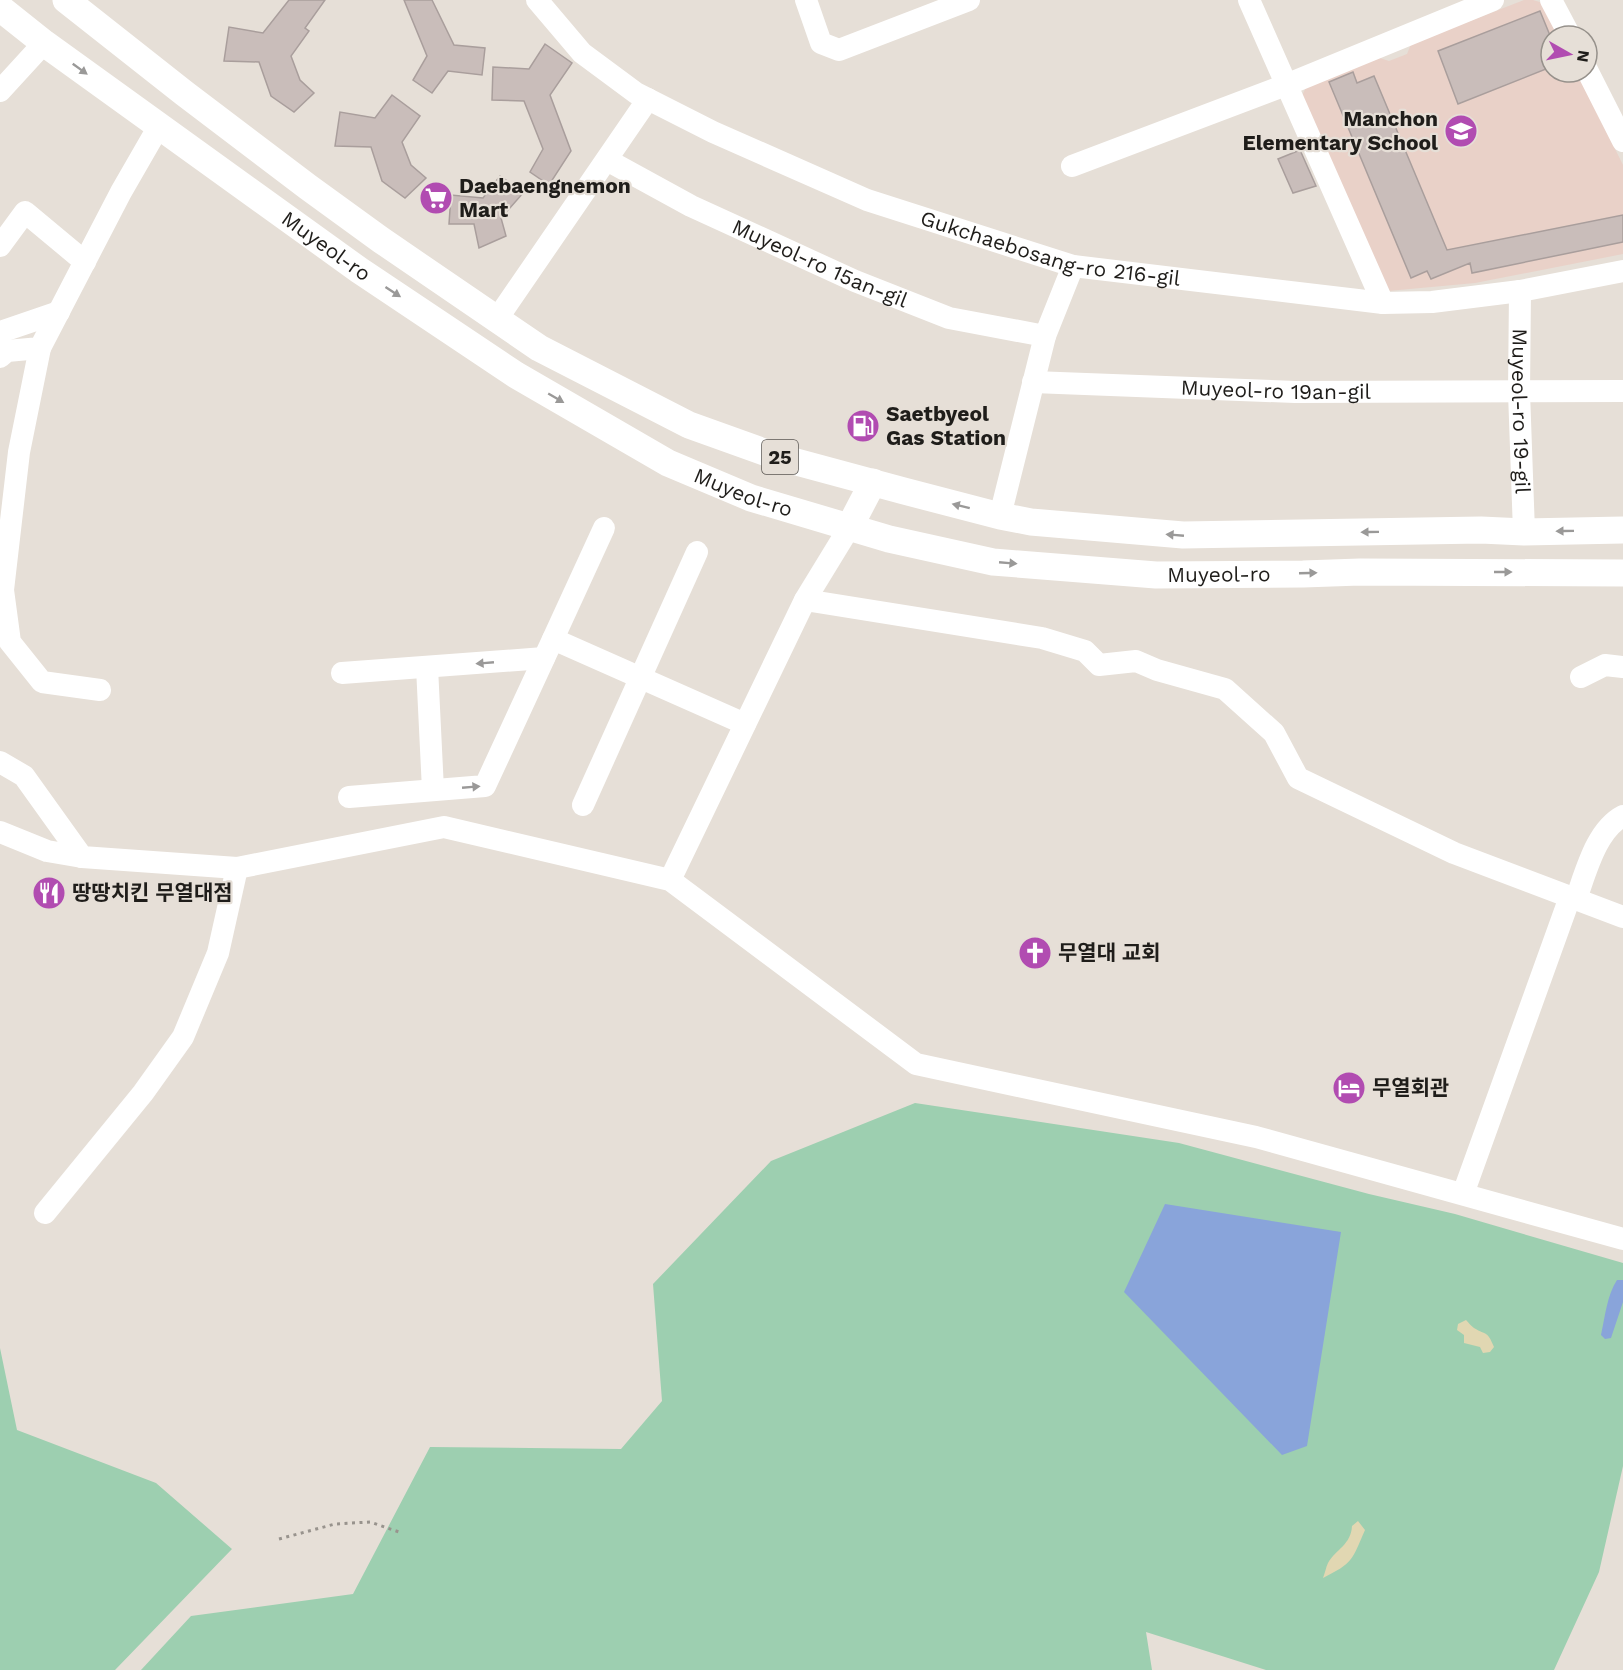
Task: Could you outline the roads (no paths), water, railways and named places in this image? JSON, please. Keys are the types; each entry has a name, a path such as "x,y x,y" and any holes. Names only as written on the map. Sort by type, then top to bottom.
{"main road":[{"name":"Muyeol-ro","path":"66,0 322,197 539,348 689,425 778,457 1030,522 1183,536 1481,530 1524,532 1623,530"},
{"name":"Muyeol-ro","path":"0,8 44,43 359,270 516,375 668,463 751,498 889,540 993,562 1156,575 1360,572 1623,573"},
{"path":"260,199 286,207 320,224 332,224 336,218 322,197"},
{"path":"849,528 873,482"}],"street":[{"name":"Gukchaebosang-ro 216-gil","path":"537,0 582,53 636,93 713,132 867,200 1073,266 1383,303 1432,302 1520,291 1623,271"},
{"path":"806,0 821,43 839,50 969,0"},
{"path":"1249,0 1383,303"},
{"path":"1072,166 1286,85 1493,0"},
{"path":"1551,0 1564,24"},
{"path":"0,91 44,43"},
{"path":"1594,84 1623,141"},
{"path":"497,319 648,99"},
{"path":"100,690 42,682 10,642 1,595 18,452 40,348 121,192 159,126"},
{"name":"Muyeol-ro 15an-gil","path":"607,160 691,206 855,281 949,318 1045,336"},
{"path":"0,246 25,212 85,262"},
{"path":"1000,516 1045,336 1073,266"},
{"name":"Muyeol-ro 19-gil","path":"1520,291 1519,392 1524,532"},
{"path":"0,332 59,312"},
{"path":"0,357 7,351 40,348"},
{"name":"Muyeol-ro 19an-gil","path":"1033,382 1295,392 1623,391"},
{"path":"350,797 486,786 604,528"},
{"path":"670,880 805,600 849,528"},
{"path":"583,805 697,552"},
{"path":"805,600 1042,638 1085,651 1099,665 1136,661 1157,670 1225,689 1274,733 1298,778 1454,853 1623,917"},
{"path":"342,673 427,667 548,649 641,678 745,724"},
{"path":"1581,677 1605,665 1623,667"},
{"path":"427,667 433,790"},
{"path":"0,762 24,776 82,856"},
{"path":"1463,1194 1573,898 1597,845 1610,826 1623,816"},
{"path":"0,832 47,851 82,856 237,868 444,827 670,880 916,1064 1256,1137 1623,1239"},
{"path":"45,1213 143,1093 183,1037 218,953 237,868"}],"water":[{"path":"1165,1204 1341,1232 1307,1446 1282,1455 1124,1292"},
{"path":"1617,1280 1623,1280 1623,1302 1611,1338 1605,1339 1601,1335 1605,1314"}],"place":[{"name":"Manchon Elementary School","path":"1461,131"},
{"name":"Daebaengnemon Mart","path":"436,198"},
{"name":"Saetbyeol Gas Station","path":"863,426"},
{"name":"땅땅치킨 무열대점","path":"49,893"},
{"name":"무열대 교회","path":"1035,953"},
{"name":"무열회관","path":"1349,1088"}]}
